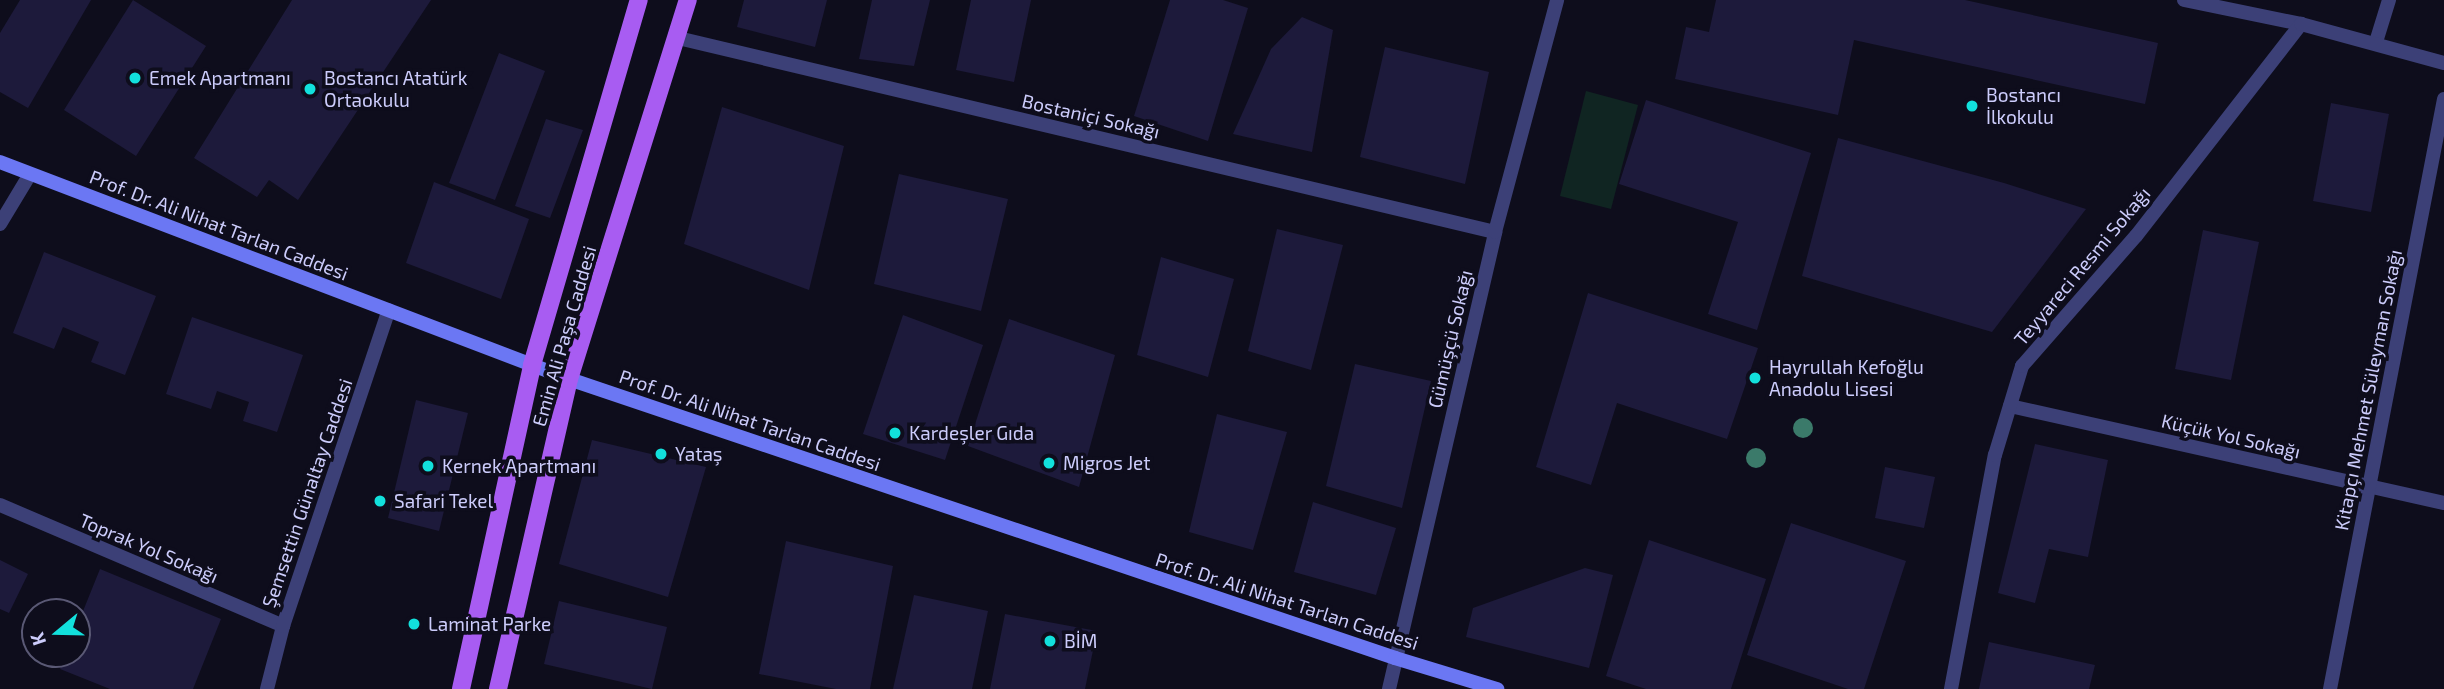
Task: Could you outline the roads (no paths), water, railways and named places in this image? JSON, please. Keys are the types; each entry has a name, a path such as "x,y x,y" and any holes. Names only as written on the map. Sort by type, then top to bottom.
{"main road":[{"name":"Emin Ali Paşa Caddesi","path":"461,689 532,365 639,0"},
{"name":"Emin Ali Paşa Caddesi","path":"498,689 569,379 688,0"},
{"name":"Prof. Dr. Ali Nihat Tarlan Caddesi","path":"0,162 569,379 1395,658 1497,689"}],"street":[{"name":"Gümüşçü Sokağı","path":"1389,689 1495,232 1558,0"},
{"path":"2184,0 2301,24 2444,63"},
{"path":"2376,43 2389,0"},
{"name":"Teyyareci Resmi Sokağı","path":"1951,689 1995,456 2022,366 2136,236 2301,24"},
{"name":"Bostaniçi Sokağı","path":"678,38 1495,232"},
{"name":"Kitapçı Mehmet Süleyman Sokağı","path":"2330,689 2444,99"},
{"path":"0,225 30,174"},
{"name":"Şemsettin Günaltay Caddesi","path":"267,689 283,626 389,310"},
{"name":"Küçük Yol Sokağı","path":"2010,406 2444,503"},
{"name":"Toprak Yol Sokağı","path":"0,505 283,626"}],"place":[{"name":"Emek Apartmanı","path":"135,78"},
{"name":"Bostancı Atatürk Ortaokulu","path":"310,89"},
{"name":"Bostancı İlkokulu","path":"1972,106"},
{"name":"Hayrullah Kefoğlu Anadolu Lisesi","path":"1755,378"},
{"name":"Kardeşler Gıda","path":"895,433"},
{"name":"Yataş","path":"661,454"},
{"name":"Migros Jet","path":"1049,463"},
{"name":"Kernek Apartmanı","path":"428,466"},
{"name":"Safari Tekel","path":"380,501"},
{"name":"Laminat Parke","path":"414,624"},
{"name":"BİM","path":"1050,641"}]}
